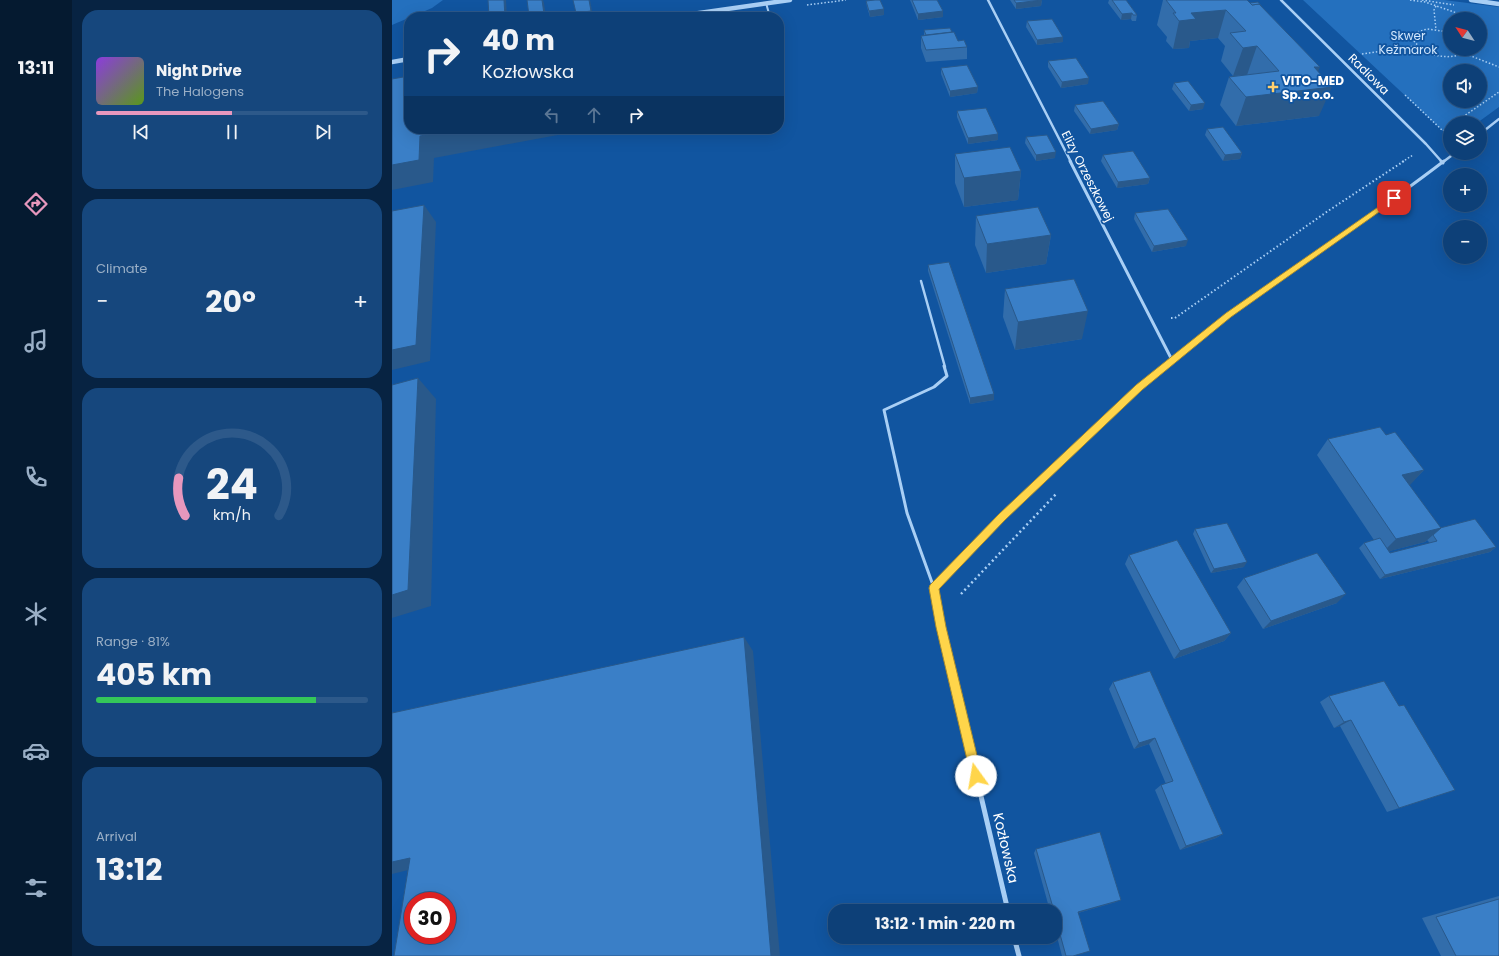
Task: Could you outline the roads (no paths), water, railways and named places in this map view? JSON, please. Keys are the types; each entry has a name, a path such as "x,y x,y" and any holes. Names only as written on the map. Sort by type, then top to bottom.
{"street":[{"path":"705,12 790,0"},
{"name":"Elizy Orzeszkowej","path":"988,0 1172,360"},
{"name":"Radiowa","path":"1281,0 1426,144 1443,163"},
{"path":"1471,0 1499,4"},
{"path":"392,62 404,60"},
{"path":"1487,128 1499,119"},
{"path":"934,588 1002,517 1139,388 1172,360 1229,315 1447,160"},
{"name":"Kozłowska","path":"934,588 941,627 1006,904"},
{"path":"1016,944 1019,956"}],"lane":[{"path":"766,3 769,12"},
{"path":"921,281 947,376 934,387 884,410 907,513 934,588"}],"place":[{"name":"VITO-MED Sp. z o.o.","path":"1273,87"}],"park label":[{"name":"Skwer Kežmarok","path":"1408,42"}]}
